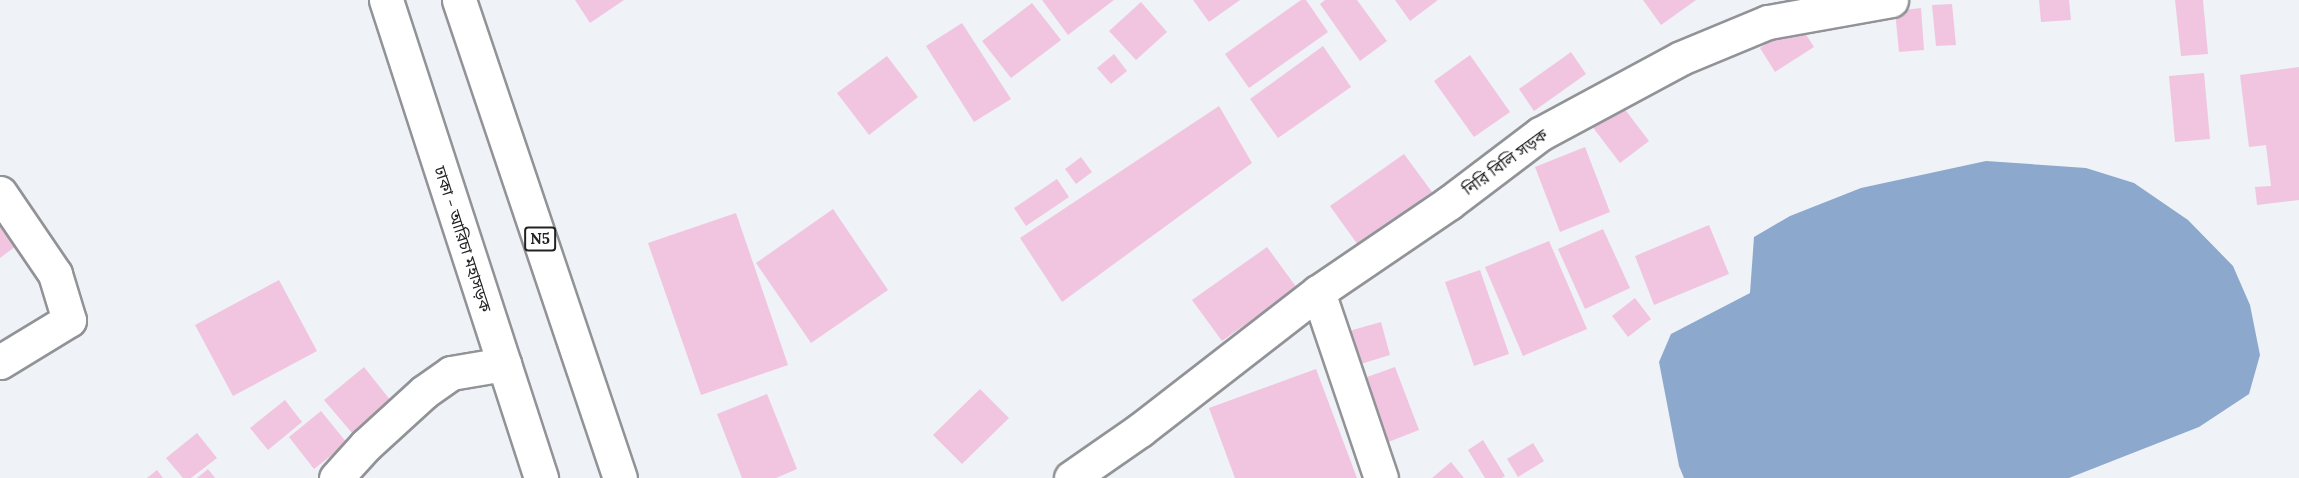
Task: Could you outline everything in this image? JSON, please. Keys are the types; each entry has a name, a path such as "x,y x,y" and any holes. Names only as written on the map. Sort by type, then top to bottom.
{"main road":[{"name":"ঢাকা - আরিচা মহাসড়ক","path":"386,0 541,478"},
{"name":"N5","path":"459,0 620,478"},
{"name":"নিরি বিলি সড়ক","path":"1071,478 1140,430 1318,292 1449,204 1540,134 1681,58 1768,22 1891,0"},
{"path":"0,193 55,274 69,320 0,362"},
{"path":"1318,292 1381,478"},
{"path":"336,478 366,446 416,400 451,373 504,364"}],"water":[{"path":"1986,161 2086,168 2134,183 2188,220 2233,266 2250,305 2260,355 2249,394 2199,427 2069,478 1684,478 1679,466 1659,362 1671,334 1750,293 1754,237 1790,216 1861,188"}],"building":[{"path":"575,0 624,0 590,23"},
{"path":"1042,0 1114,0 1068,35"},
{"path":"1193,0 1240,0 1209,22"},
{"path":"1301,0 1306,0 1328,32 1249,88 1225,54"},
{"path":"1325,0 1357,0 1387,41 1360,61 1320,4"},
{"path":"1395,0 1438,0 1410,21"},
{"path":"1643,0 1696,0 1661,25"},
{"path":"2039,0 2069,0 2071,20 2041,22"},
{"path":"2175,0 2203,0 2208,54 2181,56"},
{"path":"1141,2 1167,32 1136,60 1109,31"},
{"path":"1032,3 1061,40 1011,78 982,41"},
{"path":"1952,4 1956,45 1936,46 1932,5"},
{"path":"1921,8 1924,50 1899,52 1895,11"},
{"path":"1798,22 1814,47 1775,72 1760,48"},
{"path":"962,23 1011,99 974,122 926,46"},
{"path":"1323,46 1351,87 1278,138 1250,99"},
{"path":"1571,52 1586,74 1534,111 1519,89"},
{"path":"1114,54 1127,71 1111,84 1097,68"},
{"path":"1470,55 1510,112 1474,137 1434,81"},
{"path":"887,56 918,97 869,135 837,93"},
{"path":"2299,67 2299,200 2257,205 2255,187 2271,186 2266,145 2249,147 2240,75"},
{"path":"2204,73 2210,139 2175,142 2169,76"},
{"path":"1617,99 1649,141 1620,163 1588,121"},
{"path":"1219,106 1252,163 1062,302 1020,238"},
{"path":"1585,147 1610,212 1560,232 1535,167"},
{"path":"1404,154 1432,192 1358,245 1330,206"},
{"path":"1081,157 1092,172 1076,184 1065,169"},
{"path":"1057,179 1069,197 1026,226 1014,208"},
{"path":"833,209 888,290 811,343 756,263"},
{"path":"736,213 788,365 701,395 648,243"},
{"path":"0,216 20,243 0,258"},
{"path":"1709,225 1729,274 1654,305 1635,256"},
{"path":"1603,229 1630,288 1585,309 1558,249"},
{"path":"1549,241 1587,329 1523,356 1485,267"},
{"path":"1267,247 1297,288 1222,341 1192,300"},
{"path":"1480,270 1509,354 1474,366 1445,282"},
{"path":"279,280 317,351 233,396 195,325"},
{"path":"1635,298 1651,319 1628,337 1612,316"},
{"path":"1381,322 1390,355 1351,367 1342,333"},
{"path":"364,367 391,401 352,433 324,400"},
{"path":"1395,367 1419,430 1378,446 1353,382"},
{"path":"1316,369 1357,478 1235,478 1209,408"},
{"path":"980,389 1009,418 962,464 933,435"},
{"path":"767,394 797,469 776,478 742,478 717,414"},
{"path":"285,400 302,422 268,450 250,428"},
{"path":"321,411 347,443 314,469 289,437"},
{"path":"197,433 217,458 191,478 183,478 166,458"},
{"path":"1483,440 1505,476 1502,478 1485,478 1468,450"},
{"path":"1533,443 1544,461 1518,477 1507,459"},
{"path":"1451,462 1464,478 1432,478"},
{"path":"208,469 215,478 197,478"},
{"path":"157,470 163,478 147,478"}]}
